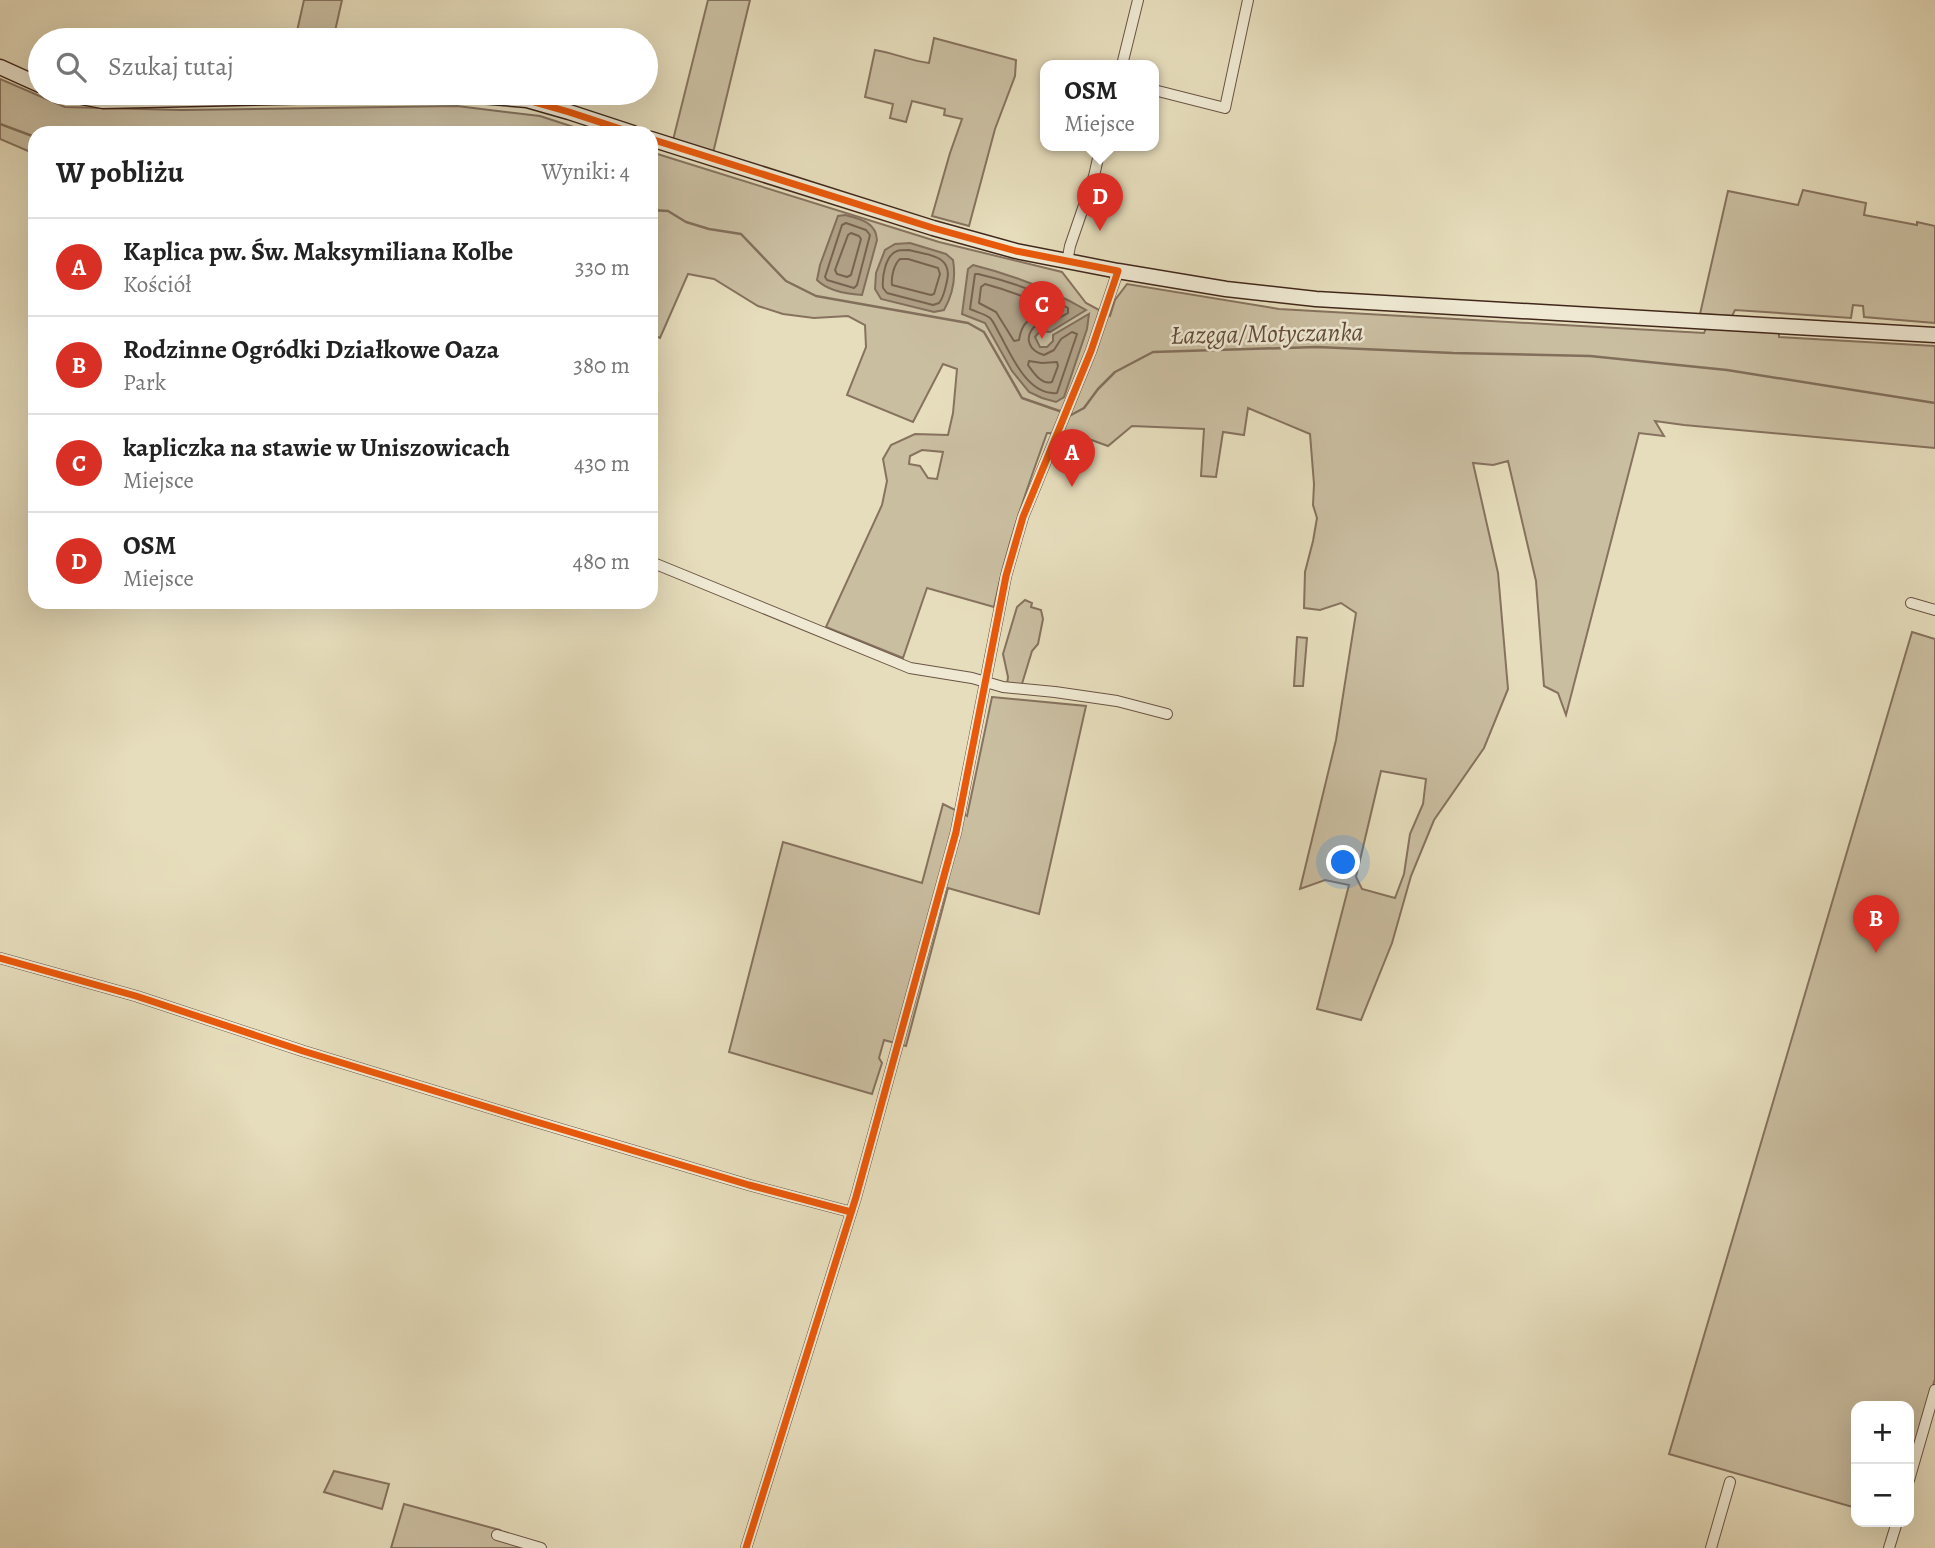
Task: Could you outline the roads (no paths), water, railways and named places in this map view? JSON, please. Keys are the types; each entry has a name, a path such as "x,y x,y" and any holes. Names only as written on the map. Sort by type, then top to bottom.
{"street":[{"path":"1123,60 1138,0"},
{"path":"1159,91 1225,108 1248,0"},
{"path":"0,67 28,80"},
{"path":"546,105 612,126"},
{"path":"658,141 933,229 1016,251 1247,293 1935,335"},
{"path":"1067,262 1100,151"},
{"path":"746,1548 851,1212 956,832 1006,576 1042,467 1102,322 1118,271"},
{"path":"658,565 910,667 1003,687 1117,701 1167,714"},
{"path":"1911,603 1935,610"},
{"path":"0,958 136,996 303,1051 748,1185 851,1212"},
{"path":"1914,1466 1930,1422 1935,1390"},
{"path":"1711,1548 1730,1482"},
{"path":"1889,1548 1895,1527"},
{"path":"497,1535 541,1548"}],"water":[{"path":"845,215 866,222 876,234 877,240 862,295 826,287 817,280 838,216"},
{"path":"910,243 946,254 953,260 953,285 944,310 934,312 881,299 875,289 876,273 885,250 895,244"},
{"path":"973,265 1031,283 1086,310 1050,332 1040,331 1035,337 1040,347 1047,347 1053,341 1053,335 1089,314 1087,329 1064,397 1056,402 1029,392 1012,371 985,323 962,314 968,269"}],"waterway":[{"name":"Łazęga/Motyczanka","path":"0,124 28,134"},
{"name":"Łazęga/Motyczanka","path":"658,210 668,211 686,222 709,229 741,234 786,281 816,296 968,323 984,332 1022,398 1071,415 1084,408 1115,372 1153,352 1317,347 1590,356 1727,370 1935,403"}],"place":[{"name":"OSM","path":"1100,231"},
{"name":"kapliczka na stawie w Uniszowicach","path":"1042,339"},
{"name":"Kaplica pw. Św. Maksymiliana Kolbe","path":"1072,487"},
{"name":"Rodzinne Ogródki Działkowe Oaza","path":"1876,953"}]}
